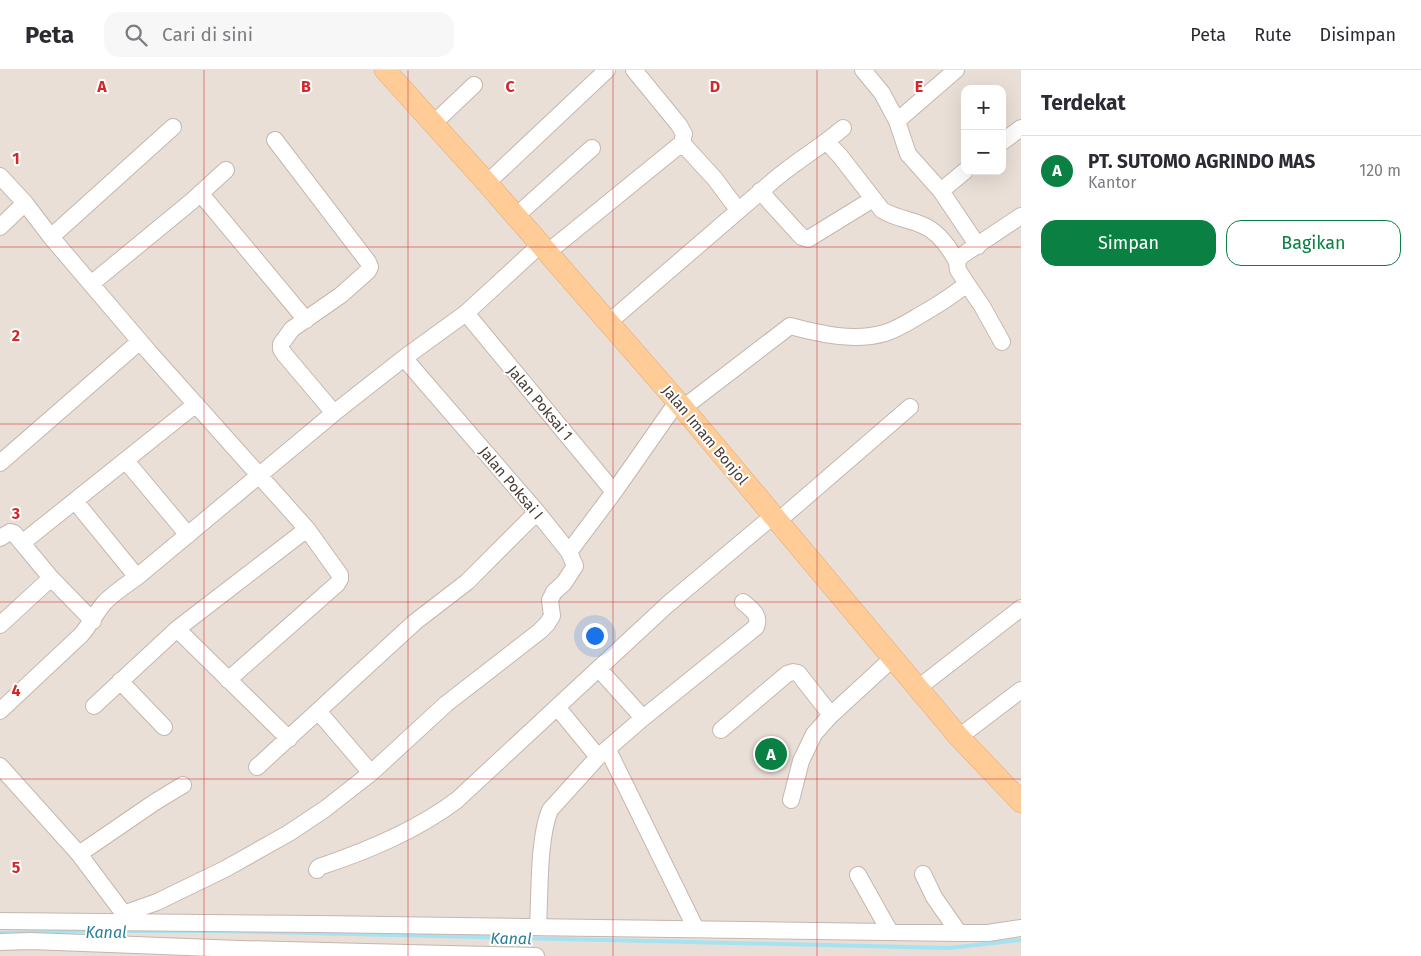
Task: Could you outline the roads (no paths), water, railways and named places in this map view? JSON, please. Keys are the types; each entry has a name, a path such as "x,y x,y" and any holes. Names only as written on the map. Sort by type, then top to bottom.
{"main road":[{"name":"Jalan Imam Bonjol","path":"385,70 545,248 680,405 959,737 1020,800"}],"street":[{"path":"488,183 607,70"},
{"path":"0,712 69,648 116,592 137,577 334,413 404,358 466,313 545,248 682,143 684,134 679,125 634,70"},
{"path":"863,70 882,93 897,121 908,154 940,191 978,246"},
{"path":"897,121 956,70"},
{"path":"434,123 474,85"},
{"path":"51,237 173,127"},
{"path":"608,323 760,191 794,163 827,142 843,128"},
{"path":"1006,139 1021,128"},
{"path":"275,140 370,267 341,295 292,329 284,339 282,349 285,355 334,413"},
{"path":"827,142 882,210 890,215 924,225 937,234 952,252 957,262 958,270 982,306 1002,342"},
{"path":"682,143 738,210"},
{"path":"516,216 592,148"},
{"path":"91,284 201,194 226,170"},
{"path":"940,191 961,175"},
{"path":"0,176 140,342 257,476 307,529 340,575 339,582 228,680"},
{"path":"760,191 798,233 808,239 873,199"},
{"path":"201,194 306,320"},
{"path":"0,227 25,204"},
{"path":"957,262 961,256 1021,216"},
{"path":"127,918 289,833 325,809 371,773 446,704 547,624 552,616 550,600 554,592 564,583 575,566 569,552 680,405 790,326 837,336 883,333 899,327 933,308 967,284"},
{"name":"Jalan Poksai 1","path":"466,313 614,492"},
{"path":"0,463 140,342"},
{"name":"Jalan Poksai I","path":"404,358 537,512 569,552"},
{"path":"22,543 196,404"},
{"path":"317,870 319,867 367,849 438,815 491,771 667,605 910,407"},
{"path":"126,460 188,535"},
{"path":"75,501 137,577"},
{"path":"257,767 415,622 467,582 537,512"},
{"path":"94,706 177,629 307,529"},
{"path":"0,538 10,532 14,533 51,578 93,621"},
{"path":"0,625 51,578"},
{"path":"538,927 541,862 546,819 550,810 603,753 643,718 756,627 758,623 757,616 743,602"},
{"path":"918,688 1021,608"},
{"path":"177,629 289,739"},
{"path":"791,800 801,761 814,734 831,715 893,658"},
{"path":"599,669 643,718"},
{"path":"721,730 787,674 793,672 798,673 831,715"},
{"path":"120,681 164,727"},
{"path":"959,737 1021,690"},
{"path":"557,707 603,753 696,929"},
{"path":"318,711 371,773"},
{"path":"0,766 79,854 127,918"},
{"path":"79,854 155,802 183,786"},
{"path":"858,874 890,932"},
{"path":"923,874 934,897 958,933"},
{"path":"0,921 127,918 538,927 958,933 988,933 1021,928"},
{"path":"0,942 31,941 229,949 536,956"}],"waterway":[{"name":"Kanal","path":"0,933 224,931 949,948 1021,940"}],"place":[{"name":"PT. SUTOMO AGRINDO MAS","path":"771,754"}]}
